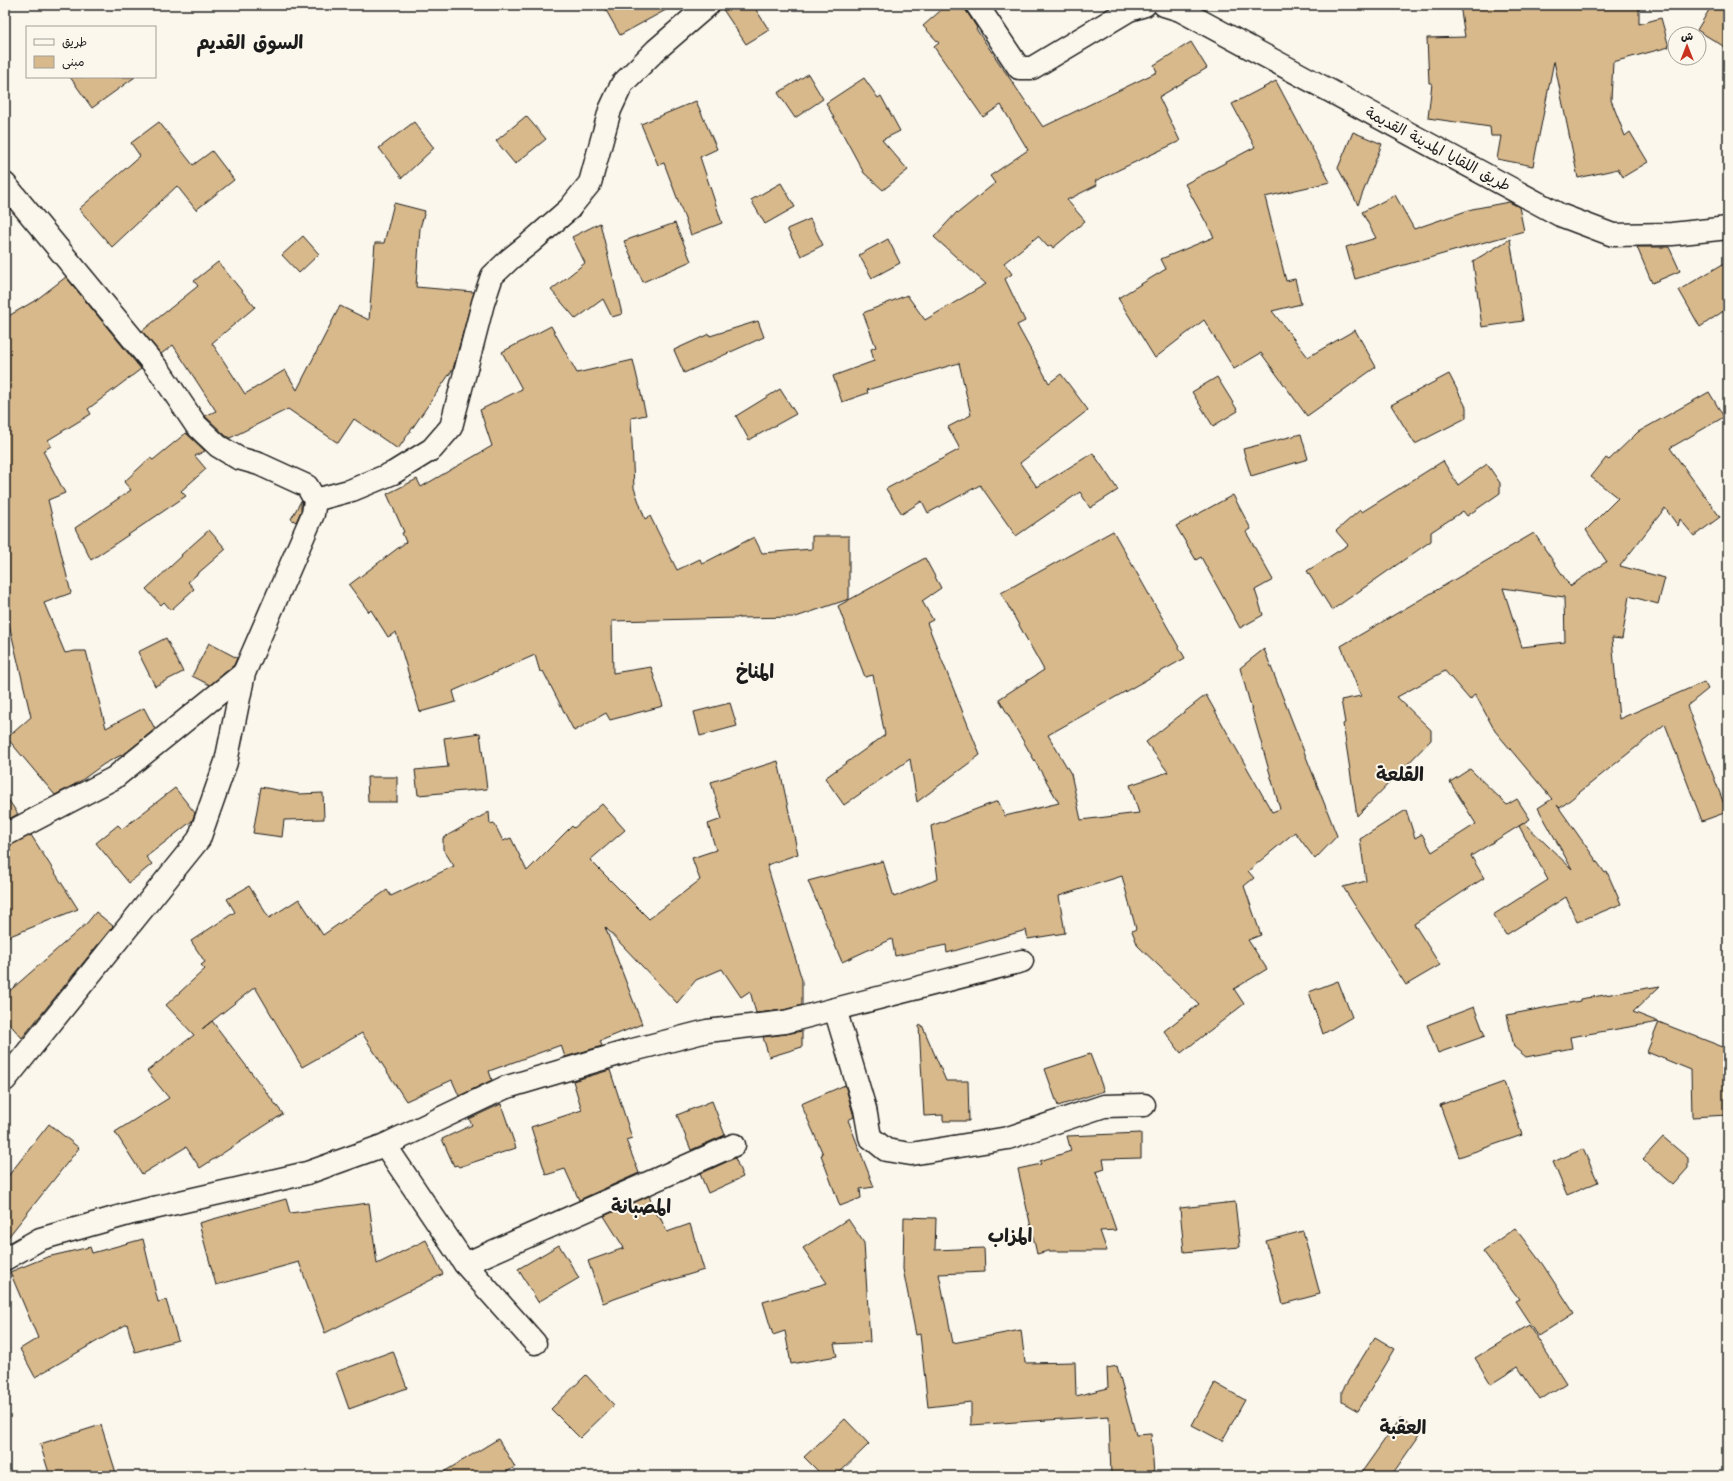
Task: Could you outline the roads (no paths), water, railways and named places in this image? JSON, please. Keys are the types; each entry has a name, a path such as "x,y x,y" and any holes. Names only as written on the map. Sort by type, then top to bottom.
{"street":[{"path":"315,500 352,490 393,473 432,449 451,427 483,303 492,276 569,209 590,183 610,110 622,84 656,50 708,5"},
{"path":"977,5 1019,68 1032,68 1128,10 1145,5"},
{"name":"طريق اللقايا المدينة القديمة","path":"1164,5 1180,10 1560,215 1613,235 1672,234 1728,228"},
{"path":"5,184 160,373 196,425 218,446 238,458 259,464 307,486 315,500 313,514 244,673 226,762 198,839 5,1080"},
{"path":"5,835 114,778 244,673"},
{"path":"5,1259 40,1239 132,1213 307,1173 385,1145 504,1088 629,1051 707,1031 785,1022 1022,961"},
{"path":"835,1010 865,1109 870,1137 886,1150 911,1154 1008,1138 1104,1106 1144,1105"},
{"path":"385,1145 465,1264 535,1343"},
{"path":"465,1264 734,1145"}],"district":[{"name":"السوق القديم","path":"250,42"},
{"name":"المناخ","path":"755,671"},
{"name":"القلعة","path":"1400,774"},
{"name":"المصبانة","path":"641,1206"},
{"name":"المزاب","path":"1010,1235"},
{"name":"العقبة","path":"1403,1427"}]}
